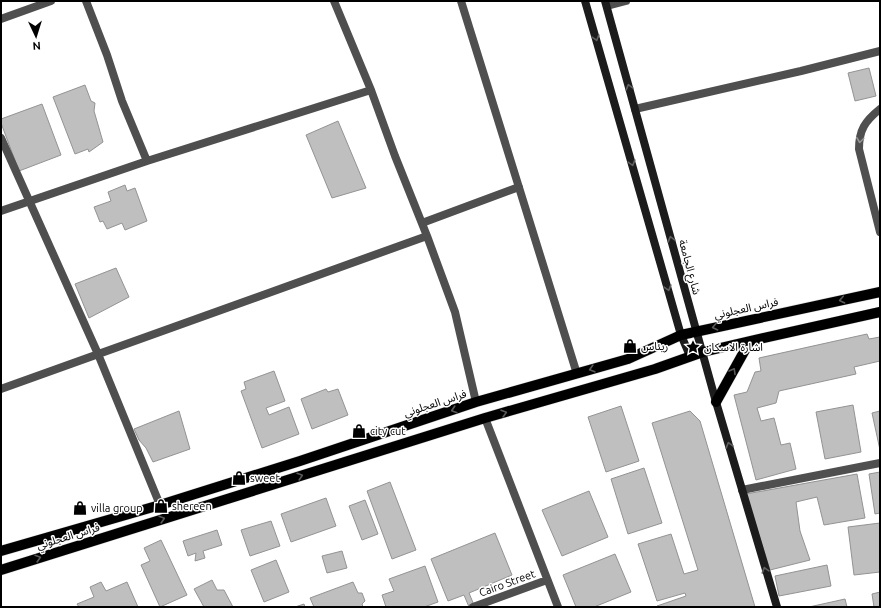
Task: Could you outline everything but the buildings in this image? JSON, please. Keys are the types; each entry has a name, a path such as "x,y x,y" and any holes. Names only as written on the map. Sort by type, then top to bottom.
{"main road":[{"path":"585,1 681,335 690,356"},
{"name":"شارع الجامعة","path":"606,3 696,331 776,607"},
{"name":"فراس العجلوني","path":"1,551 160,505 476,402 628,359 681,335 880,292"},
{"name":"فراس العجلوني","path":"1,570 485,418 655,369 703,352 880,312"},
{"path":"716,402 750,341"}],"street":[{"path":"1,19 51,1"},
{"path":"86,1 107,55 122,101 147,161"},
{"path":"334,1 371,90 455,312 476,402"},
{"path":"461,1 577,374"},
{"path":"606,3 626,1"},
{"path":"635,109 801,71 880,51"},
{"path":"1,211 147,161 371,90"},
{"path":"880,109 872,115 864,125 859,137 859,149 880,232"},
{"path":"1,138 98,354 160,505"},
{"path":"422,223 519,188"},
{"path":"1,389 427,236"},
{"path":"485,418 558,607"},
{"path":"742,490 880,463"},
{"name":"Cairo Street","path":"473,607 548,580"}],"place":[{"name":"ريئاس","path":"630,346"},
{"name":"اشارة الاسكان","path":"693,347"},
{"name":"city cut","path":"359,431"},
{"name":"sweet","path":"239,478"},
{"name":"shereen","path":"161,506"},
{"name":"villa group","path":"80,508"}]}
